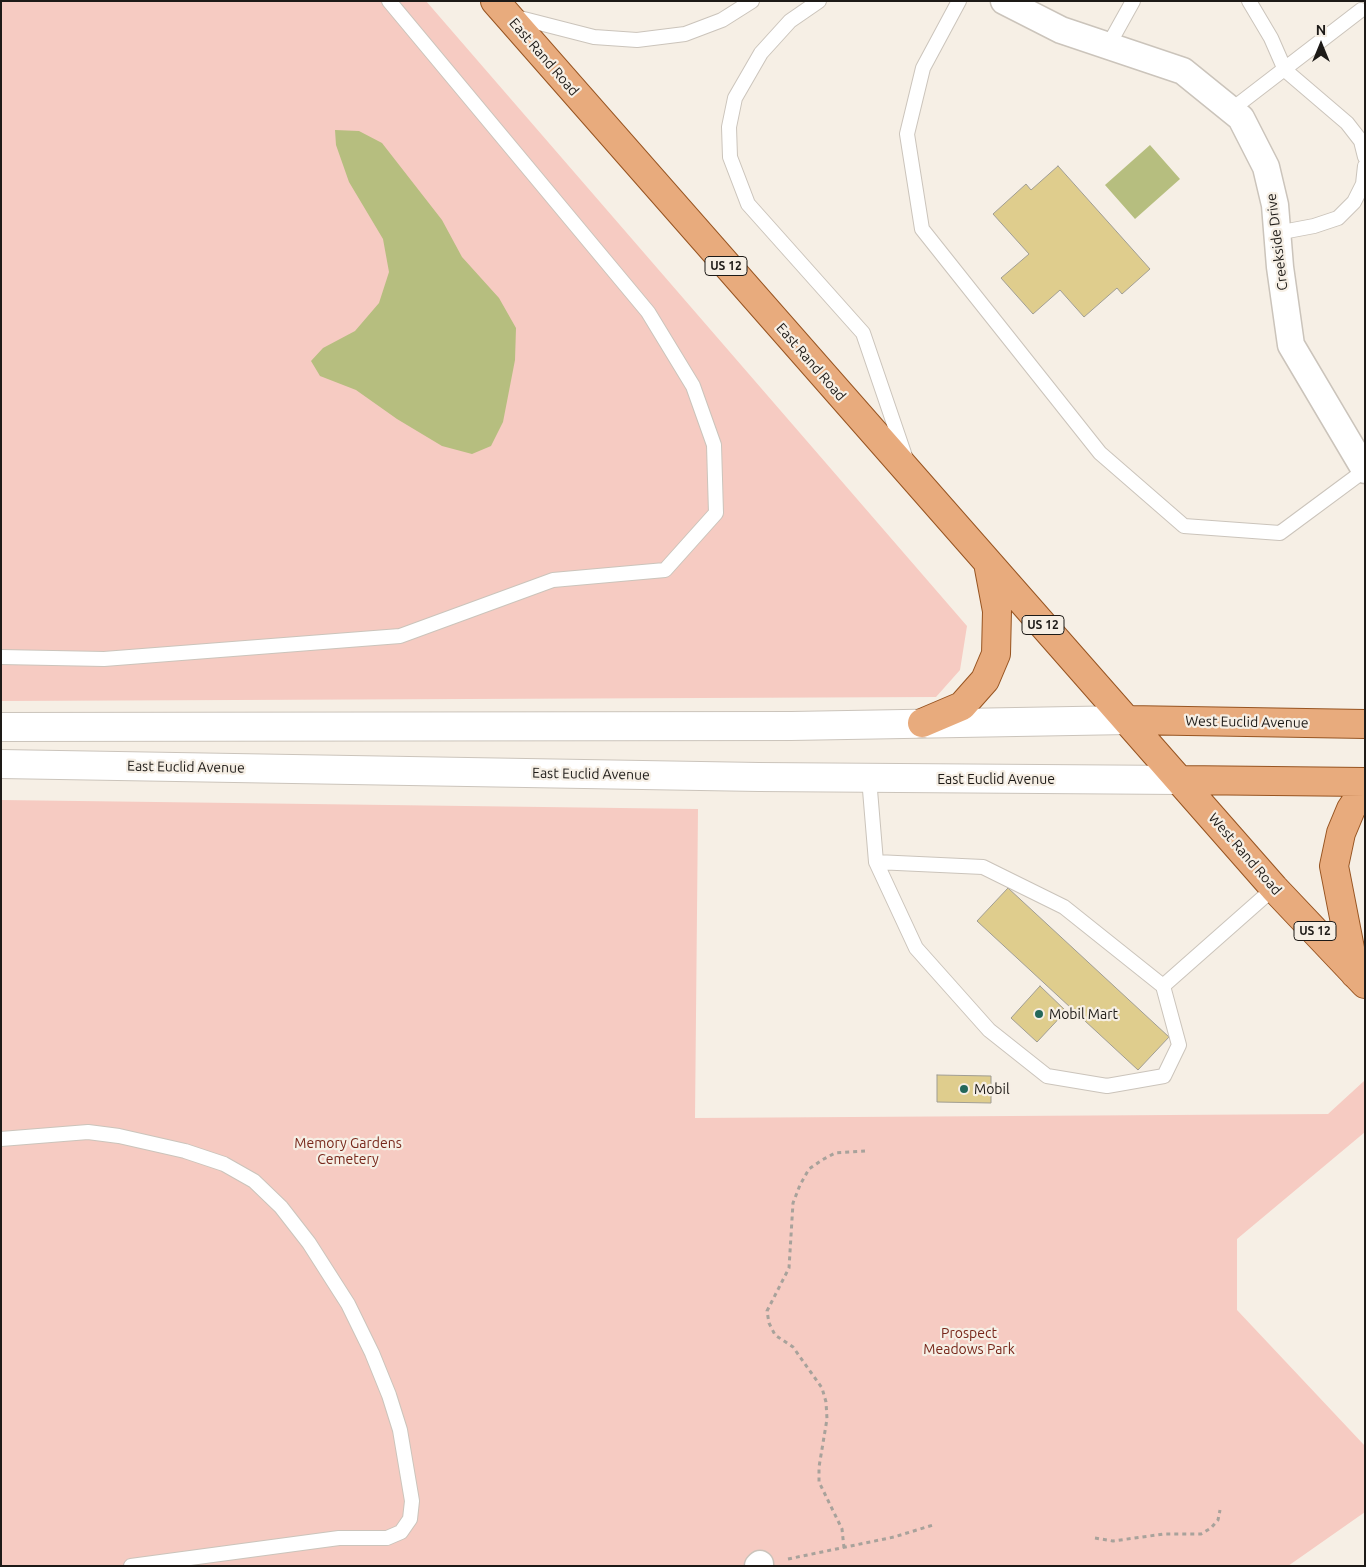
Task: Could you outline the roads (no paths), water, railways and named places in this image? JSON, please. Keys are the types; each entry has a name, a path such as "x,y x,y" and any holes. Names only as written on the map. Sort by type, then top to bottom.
{"main road":[{"name":"East Rand Road","path":"501,8 913,479 1129,720"},
{"path":"922,724 962,706 985,680 996,654 997,611 988,563"},
{"path":"1,727 922,724 1129,720"},
{"name":"West Euclid Avenue","path":"1129,720 1365,724"},
{"name":"West Rand Road","path":"1129,720 1274,888 1360,979"},
{"name":"East Euclid Avenue","path":"1,764 869,778 1181,780"},
{"path":"1181,780 1365,782"},
{"path":"1360,979 1334,866 1341,833 1351,809 1365,788"}],"street":[{"name":"Creekside Drive","path":"1004,1 1061,30 1183,71 1241,118 1266,167 1276,205 1277,233 1290,345 1365,470"}],"lane":[{"path":"1,657 104,659 400,636 553,580 665,570 716,513 714,445 693,386 648,312 389,1"},
{"path":"501,8 594,37 637,40 685,34 722,20 752,1"},
{"path":"819,1 790,21 761,53 735,98 729,127 730,157 748,204 863,333 913,479"},
{"path":"959,1 923,68 906,134 922,229 1100,453 1184,526 1280,533 1365,470"},
{"path":"1108,46 1132,1"},
{"path":"1248,1 1271,38 1285,70 1347,123 1361,142 1365,157"},
{"path":"1231,110 1361,10"},
{"path":"1277,233 1314,226 1338,218 1354,202 1363,184 1365,166"},
{"path":"869,778 876,862 916,948 989,1030 1047,1076 1107,1086 1164,1076 1179,1045 1162,986 1064,907 983,867 876,862"},
{"path":"1162,986 1274,888"},
{"path":"1,1140 88,1132 119,1136 185,1151 224,1164 254,1181 281,1206 309,1243 348,1304 372,1353 400,1430 412,1501 410,1519 401,1532 387,1538 339,1538 131,1566"}],"place":[{"name":"Mobil Mart","path":"1039,1014"},
{"name":"Mobil","path":"964,1089"}],"park label":[{"name":"Memory Gardens Cemetery","path":"348,1152"},
{"name":"Prospect Meadows Park","path":"969,1342"}]}
